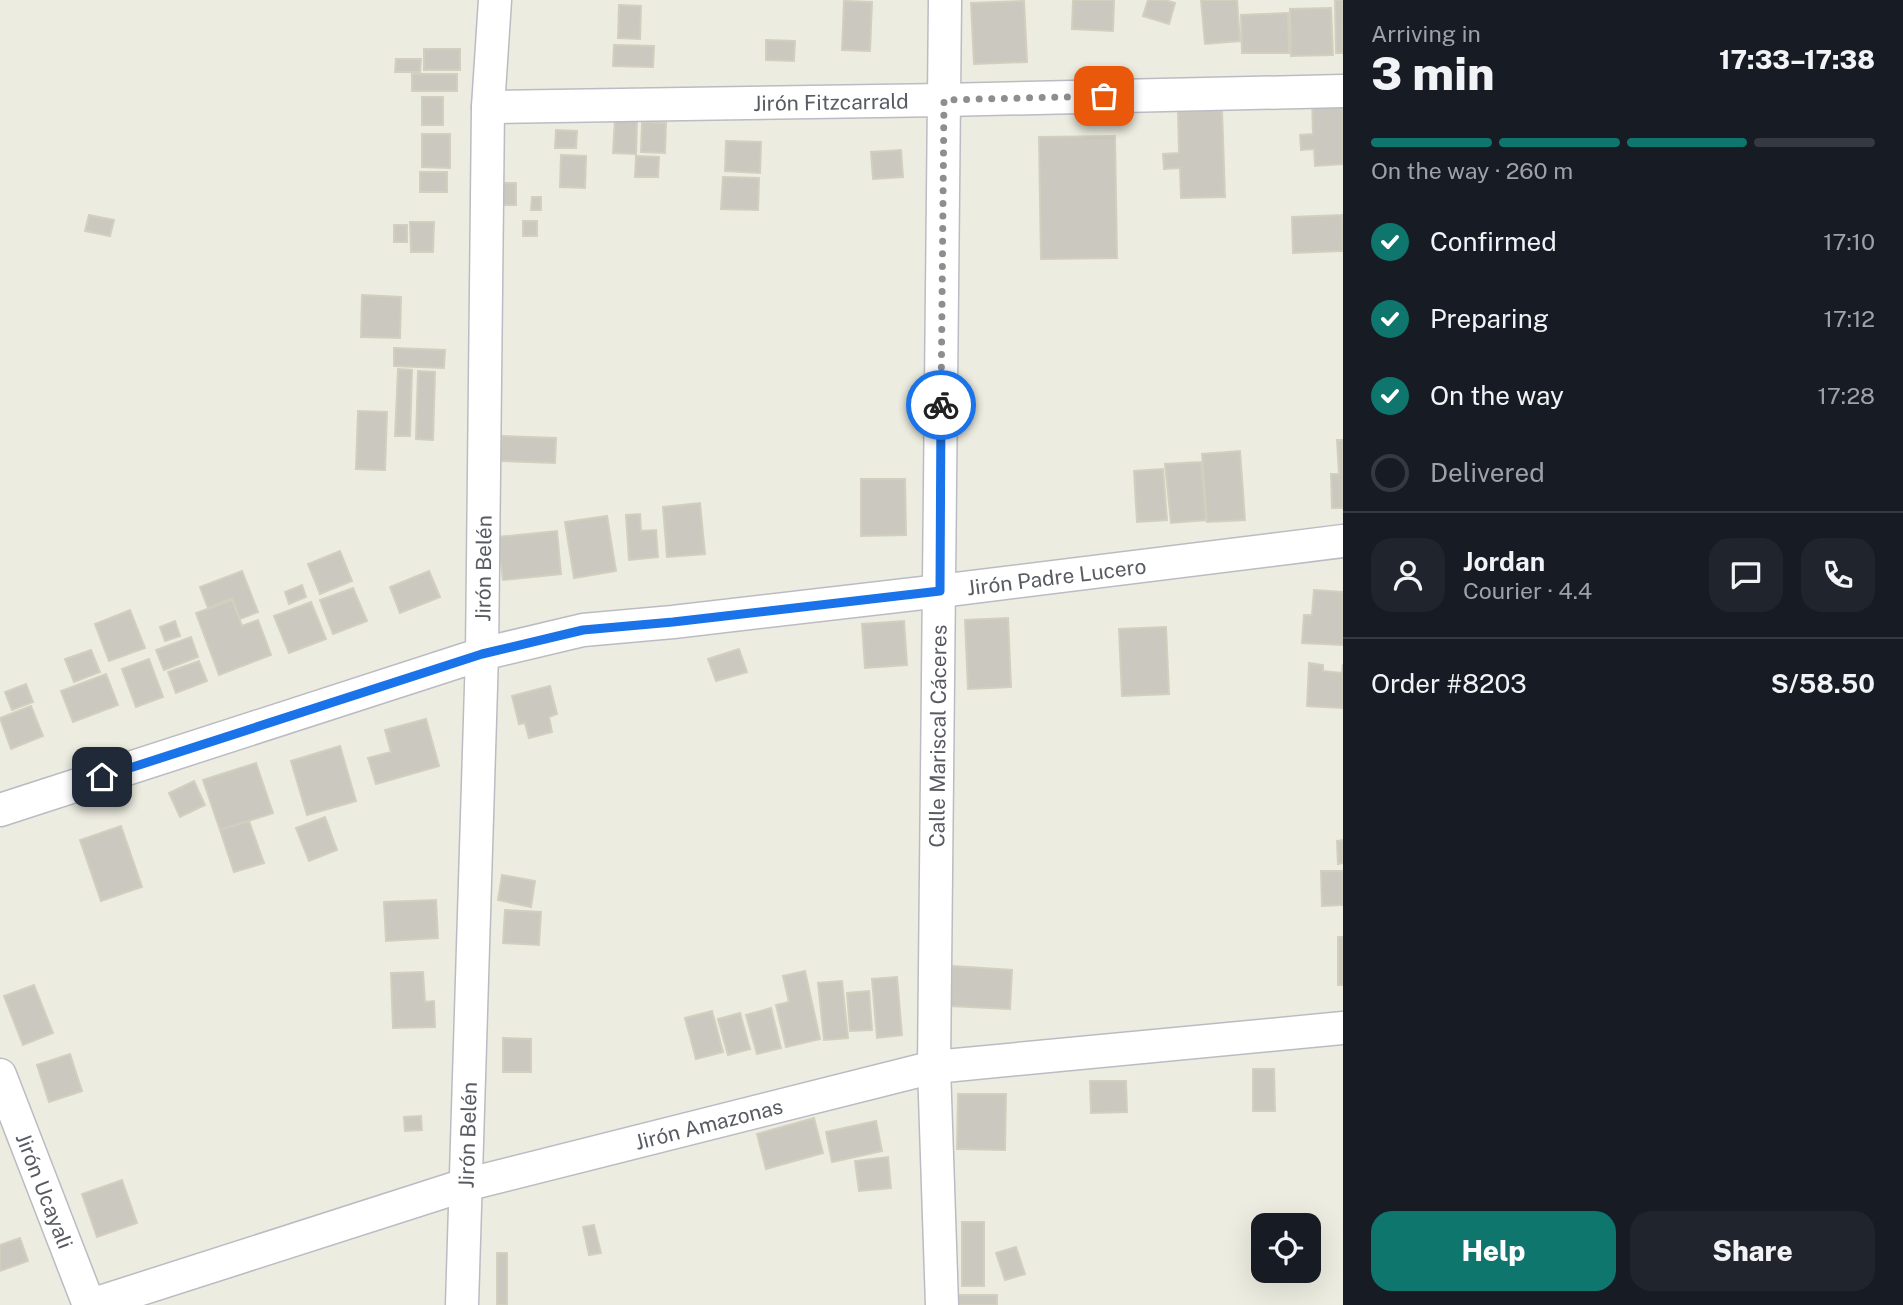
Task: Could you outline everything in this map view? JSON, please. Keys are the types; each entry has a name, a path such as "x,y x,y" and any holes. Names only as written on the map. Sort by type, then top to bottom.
{"street":[{"name":"Jirón Belén","path":"462,1305 482,654 488,107 495,0"},
{"name":"Calle Mariscal Cáceres","path":"942,1305 934,1067 945,0"},
{"name":"Jirón Fitzcarrald","path":"488,107 1343,90"},
{"name":"Jirón Padre Lucero","path":"0,810 482,654 583,630 940,591 1343,541"},
{"name":"Jirón Amazonas","path":"90,1305 465,1185 934,1067 1343,1028"},
{"name":"Jirón Ucayali","path":"0,1075 90,1305"}],"building":[{"path":"1073,0 1114,0 1113,31 1072,29"},
{"path":"1148,0 1175,3 1169,24 1143,16"},
{"path":"1201,0 1237,0 1240,41 1205,44"},
{"path":"1335,0 1343,0 1343,53 1336,53"},
{"path":"844,1 872,2 870,51 842,50"},
{"path":"1024,1 1027,62 974,64 971,3"},
{"path":"619,5 641,6 640,39 618,38"},
{"path":"1331,8 1333,55 1291,56 1290,9"},
{"path":"1288,13 1289,53 1242,53 1241,15"},
{"path":"766,40 795,41 794,61 766,60"},
{"path":"614,45 654,46 653,67 613,66"},
{"path":"424,49 460,49 460,70 424,70"},
{"path":"396,59 421,59 420,72 395,72"},
{"path":"412,74 457,74 457,91 412,91"},
{"path":"1343,96 1343,164 1315,166 1314,149 1301,150 1300,135 1313,134 1312,97"},
{"path":"422,97 443,97 443,125 422,125"},
{"path":"1222,110 1225,197 1181,198 1180,168 1164,169 1163,154 1179,153 1178,111"},
{"path":"615,119 637,120 636,154 613,153"},
{"path":"642,122 666,123 665,153 641,152"},
{"path":"556,130 577,131 576,148 555,148"},
{"path":"422,134 450,134 450,168 422,167"},
{"path":"1115,136 1117,258 1041,259 1039,137"},
{"path":"726,141 761,142 760,173 725,171"},
{"path":"901,150 903,177 873,179 871,152"},
{"path":"561,155 586,156 585,188 560,187"},
{"path":"636,156 659,157 658,177 635,177"},
{"path":"420,172 447,172 447,192 420,192"},
{"path":"723,177 759,178 758,210 721,209"},
{"path":"501,183 516,183 516,205 501,205"},
{"path":"532,197 541,197 541,210 531,210"},
{"path":"89,215 114,220 110,236 85,231"},
{"path":"1342,215 1343,251 1293,253 1292,217"},
{"path":"523,221 537,221 537,236 523,236"},
{"path":"410,222 434,222 433,252 411,252"},
{"path":"394,225 407,225 407,242 394,242"},
{"path":"362,295 401,297 400,338 361,337"},
{"path":"394,348 445,350 444,368 394,366"},
{"path":"398,369 412,370 410,436 395,436"},
{"path":"418,371 435,372 433,440 416,439"},
{"path":"358,411 387,412 385,470 356,469"},
{"path":"502,436 556,438 555,463 501,461"},
{"path":"1337,440 1343,440 1343,508 1332,508 1331,474 1339,474"},
{"path":"1240,451 1245,520 1207,522 1202,454"},
{"path":"1201,462 1206,520 1171,523 1165,464"},
{"path":"1163,469 1167,520 1137,522 1134,471"},
{"path":"861,479 905,479 906,535 861,536"},
{"path":"700,503 705,554 667,557 663,507"},
{"path":"640,514 641,531 656,530 658,557 629,560 626,515"},
{"path":"607,516 616,571 574,578 565,522"},
{"path":"557,531 561,574 503,580 498,537"},
{"path":"340,551 352,581 320,594 308,564"},
{"path":"242,571 258,612 240,619 232,598 208,608 200,587"},
{"path":"429,571 440,597 400,613 390,587"},
{"path":"302,585 306,597 289,604 285,592"},
{"path":"353,588 367,621 333,634 320,600"},
{"path":"1314,590 1343,592 1343,645 1302,643 1304,615 1312,615"},
{"path":"232,600 242,626 258,620 271,655 219,675 196,613"},
{"path":"311,602 326,639 289,653 274,616"},
{"path":"130,610 145,648 109,661 95,624"},
{"path":"1008,618 1011,687 968,689 965,620"},
{"path":"175,621 180,636 165,641 160,627"},
{"path":"904,621 907,665 865,668 862,624"},
{"path":"1166,627 1169,694 1122,696 1119,629"},
{"path":"191,637 198,657 164,670 156,650"},
{"path":"739,649 747,672 716,681 708,659"},
{"path":"91,650 100,672 74,682 65,659"},
{"path":"149,659 163,697 136,707 122,669"},
{"path":"199,661 207,681 176,693 168,672"},
{"path":"1309,663 1323,665 1323,671 1342,673 1343,664 1343,708 1307,706"},
{"path":"106,674 118,705 73,722 61,691"},
{"path":"26,684 33,702 12,710 5,692"},
{"path":"550,686 557,714 549,717 552,732 529,738 525,723 519,724 512,696"},
{"path":"31,706 43,736 11,749 0,718"},
{"path":"426,719 439,766 376,784 368,758 391,752 385,730"},
{"path":"340,746 356,801 307,815 291,761"},
{"path":"256,763 273,813 220,830 203,780"},
{"path":"194,781 205,805 180,817 169,793"},
{"path":"325,817 337,850 309,861 296,828"},
{"path":"249,821 264,863 234,872 220,830"},
{"path":"121,826 142,887 101,901 80,840"},
{"path":"1343,840 1343,863 1338,864 1337,841"},
{"path":"1321,871 1343,871 1343,905 1322,906"},
{"path":"502,875 535,881 531,907 498,900"},
{"path":"436,900 438,938 386,941 384,902"},
{"path":"505,910 541,912 539,945 503,943"},
{"path":"1338,937 1343,937 1343,985 1338,985"},
{"path":"952,966 1012,970 1010,1009 950,1006"},
{"path":"805,971 820,1039 786,1047 776,1005 789,1002 783,976"},
{"path":"423,972 425,1002 434,1001 435,1027 393,1028 391,973"},
{"path":"897,977 902,1035 877,1038 872,979"},
{"path":"842,981 848,1038 824,1040 818,983"},
{"path":"34,985 53,1033 23,1045 4,996"},
{"path":"869,991 872,1030 850,1031 847,993"},
{"path":"771,1008 781,1048 757,1054 746,1015"},
{"path":"712,1011 723,1052 696,1059 685,1018"},
{"path":"740,1013 750,1049 728,1055 718,1019"},
{"path":"503,1038 531,1039 531,1072 503,1072"},
{"path":"70,1054 82,1091 49,1102 37,1065"},
{"path":"1253,1069 1274,1069 1275,1111 1253,1111"},
{"path":"1090,1081 1126,1081 1127,1112 1091,1113"},
{"path":"958,1094 1006,1094 1005,1150 957,1149"},
{"path":"421,1116 422,1130 405,1131 404,1117"},
{"path":"814,1118 823,1153 766,1169 757,1134"},
{"path":"876,1121 882,1151 832,1162 826,1132"},
{"path":"888,1157 891,1188 859,1191 855,1161"},
{"path":"122,1180 137,1223 97,1237 82,1194"},
{"path":"962,1222 984,1222 984,1286 962,1286"},
{"path":"594,1225 601,1253 589,1255 583,1227"},
{"path":"20,1238 28,1261 0,1271 0,1245"},
{"path":"1016,1247 1025,1274 1005,1280 996,1253"},
{"path":"497,1253 507,1253 507,1305 497,1305"},
{"path":"956,1295 997,1295 997,1305 956,1305"}],"way so far":[{"path":"941,405 944,100 1104,96"}],"route":[{"path":"102,777 482,654 583,630 940,591 941,405"}]}
